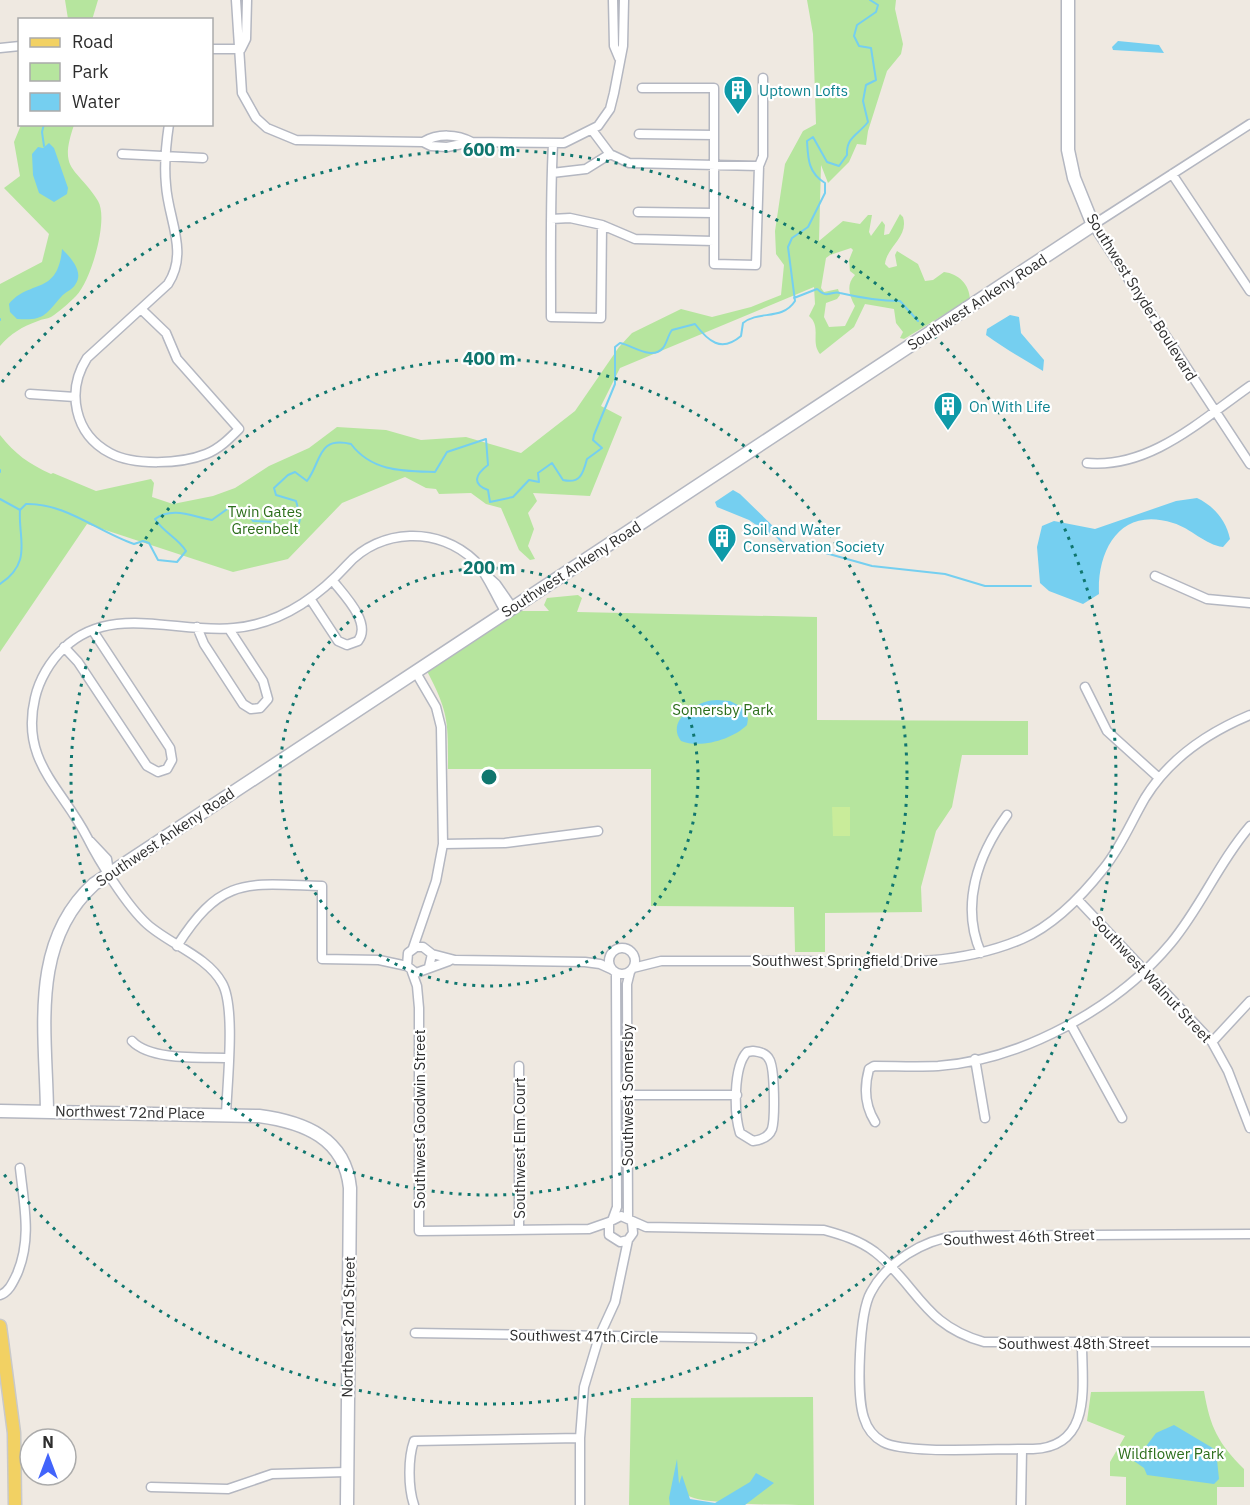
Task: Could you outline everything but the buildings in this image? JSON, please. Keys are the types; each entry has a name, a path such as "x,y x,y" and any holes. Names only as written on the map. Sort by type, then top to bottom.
{"main road":[{"path":"0,1326 14,1433 15,1505"}],"street":[{"path":"236,0 237,35 241,49 242,93 256,118 275,133 296,140 423,141 431,146 447,147 472,142 564,144 595,128 610,109 623,46 624,0"},
{"path":"241,49 246,39 247,0"},
{"path":"613,0 614,46 619,58"},
{"name":"Southwest Snyder Boulevard","path":"1062,0 1068,46"},
{"name":"Southwest Snyder Boulevard","path":"1068,0 1068,150 1074,178 1093,225 1250,464"},
{"path":"0,48 18,46"},
{"path":"213,49 241,49"},
{"path":"642,88 714,88 714,264 756,265 759,166 763,156 763,78"},
{"path":"141,309 166,333 177,359 239,429 222,445 191,458 147,460 124,458 111,453 89,436 78,417 75,397 80,369 87,358 168,284 178,261 179,253 166,183 169,126"},
{"path":"595,128 610,154 629,163 759,166"},
{"name":"Southwest Ankeny Road","path":"46,1111 45,987 49,957 60,928 75,904 110,872 1093,225 1248,128"},
{"path":"639,134 714,135"},
{"path":"553,144 551,317 601,318 602,225"},
{"path":"122,154 203,158"},
{"path":"552,173 586,169 610,154"},
{"path":"1172,174 1250,291"},
{"path":"638,212 714,213"},
{"path":"551,219 570,218 602,225 635,239 714,241"},
{"path":"1087,463 1111,464 1145,456 1250,386"},
{"path":"30,394 75,397"},
{"path":"226,1115 229,1005 224,987 212,970 146,923 110,872 107,859 88,838 47,776 33,738 36,695 44,675 64,647 109,625 133,623 229,629 274,619 310,600 333,581 364,549 382,541 405,536 429,537 453,545 474,560 508,609"},
{"path":"1155,576 1207,599 1250,603"},
{"path":"310,600 338,641 347,645 358,641 362,633 361,623 333,581"},
{"path":"197,627 204,644 243,704 251,709 260,708 268,699 266,688 229,629"},
{"path":"64,647 78,662 147,766 158,772 167,770 172,760 170,748 93,631"},
{"path":"410,950 439,871 443,844 441,727 436,707 416,671"},
{"path":"1085,687 1107,731 1159,778"},
{"name":"Southwest Springfield Drive","path":"633,954 661,961 935,961 981,953 1024,938 1077,899 1120,848 1159,778 1205,738 1250,715"},
{"path":"981,953 975,940 972,895 981,859 993,834 1007,815"},
{"path":"875,1122 867,1110 866,1079 869,1069 874,1066 939,1066 1019,1047 1071,1025 1145,970 1194,914 1221,865 1250,826"},
{"path":"443,844 505,843 598,831"},
{"path":"177,946 210,904 221,894 236,887 322,886 322,959 379,960 410,969 428,969 455,960"},
{"name":"Southwest Walnut Street","path":"1077,899 1212,1042 1228,1071 1250,1128"},
{"path":"422,922 429,952"},
{"path":"379,960 410,950 429,952 455,960 576,961 600,964 613,971 631,970 633,954 624,948 615,950 610,955 576,961"},
{"name":"Southwest Goodwin Street","path":"410,950 410,969 417,986 419,1008 419,1231 519,1230"},
{"name":"Southwest Goodwin Street","path":"419,1008 428,969 429,952"},
{"path":"610,955 613,971"},
{"name":"Southwest Springfield Drive","path":"631,970 661,961"},
{"name":"Southwest Somersby","path":"580,1505 580,1438 584,1387 599,1337 615,1302 629,1238 627,984 631,970"},
{"name":"Southwest Somersby","path":"613,971 617,1095 617,1207 611,1220 612,1238 621,1271"},
{"path":"1212,1042 1250,1001"},
{"path":"1071,1025 1122,1118"},
{"path":"132,1041 147,1052 228,1058"},
{"path":"747,1052 765,1054 771,1062 772,1073 773,1119 772,1129 767,1136 753,1141 740,1132 737,1095 738,1065 742,1058 747,1052"},
{"path":"975,1059 985,1118"},
{"name":"Southwest Elm Court","path":"519,1066 519,1230"},
{"path":"617,1095 737,1095"},
{"name":"Northwest 72nd Place","path":"0,1111 259,1116 283,1119 307,1128 339,1152"},
{"name":"Northeast 2nd Street","path":"339,1152 347,1167 350,1188 347,1505"},
{"path":"0,1295 5,1293 15,1278 26,1245 20,1168"},
{"path":"519,1230 598,1227 621,1216 646,1227 824,1230 851,1237 875,1252 892,1268"},
{"path":"577,1229 612,1238 629,1238 665,1228"},
{"name":"Southwest 46th Street","path":"1022,1449 897,1448 882,1442 871,1432 864,1417 861,1400 862,1315 872,1289 892,1268 913,1250 936,1240 956,1236 1250,1234"},
{"name":"Southwest 48th Street","path":"892,1268 931,1314 964,1335 996,1343 1250,1342"},
{"name":"Southwest 47th Circle","path":"416,1334 573,1334 599,1337 752,1338"},
{"path":"1021,1505 1022,1449 1042,1449 1058,1443 1074,1429 1079,1421 1082,1397 1082,1344"},
{"path":"414,1505 411,1450 414,1441 580,1438"},
{"path":"151,1487 228,1489 272,1473 347,1472"}],"green space":[{"path":"65,0 98,0 93,18 68,18"},
{"name":"Twin Gates Greenbelt","path":"807,0 896,0 895,9 903,44 901,54 887,71 868,131 866,145 857,144 849,162 828,183 821,165 819,241 843,221 860,224 868,215 872,215 869,232 871,236 882,221 885,225 884,235 889,234 900,214 903,217 903,230 885,264 889,268 897,266 895,255 897,251 918,264 925,281 933,280 944,272 959,277 968,289 970,299 904,339 900,338 903,332 896,323 894,309 865,304 854,327 820,354 816,345 815,325 809,316 815,304 814,287 620,368 601,406 622,417 590,496 533,493 537,501 528,513 534,529 528,546 535,559 530,560 519,550 501,508 486,504 471,493 439,494 436,489 426,488 405,477 342,503 288,559 233,572 87,524 0,652 0,435 23,458 51,474 96,491 151,479 154,483 152,497 173,504 213,496 235,488 269,466 309,448 337,427 386,430 421,440 466,437 521,453 575,411 619,347 632,333 681,309 712,317 751,307 781,295 784,265 776,254 775,231 785,164 803,131 816,124 813,34","holes":["851,248 853,250 849,260 850,271 855,275 850,282 849,290 855,306 845,326 829,327 824,317 826,303 837,299 840,295 838,289 824,292 821,288 826,258"]},
{"path":"21,126 74,126 68,152 69,160 72,168 98,201 101,221 97,250 82,288 76,296 51,317 22,328 8,337 0,346 0,284 42,262 49,234 4,188 20,176 14,142"},
{"name":"Somersby Park","path":"578,595 582,598 577,612 817,617 817,720 1028,721 1028,755 962,755 952,807 936,831 921,887 922,912 825,913 825,952 795,952 794,907 651,906 651,769 448,769 446,718 440,697 427,671 520,611 549,611 544,605 547,598"},
{"path":"832,807 850,807 850,836 833,836"},
{"name":"Wildflower Park","path":"1204,1391 1216,1434 1244,1469 1244,1487 1217,1487 1217,1505 1126,1505 1126,1477 1110,1476 1110,1462 1125,1436 1087,1421 1091,1392"},
{"path":"813,1397 814,1505 726,1503 687,1495 678,1505 629,1505 631,1398"}],"water":[{"path":"1118,41 1159,45 1164,53 1113,50 1112,47"},
{"path":"49,143 54,148 68,188 67,194 54,202 39,193 33,175 32,154 38,147 43,148"},
{"path":"62,249 77,270 78,280 75,285 43,316 33,319 17,319 10,312 9,304 17,296 42,285 55,274"},
{"path":"1010,315 1019,317 1021,333 1044,360 1043,371 986,335 987,329"},
{"path":"733,490 777,530 769,534 749,520 717,507 715,502"},
{"path":"1197,498 1213,509 1222,519 1230,539 1223,547 1216,546 1173,523 1155,519 1139,521 1126,526 1108,547 1099,577 1099,594 1083,604 1049,591 1040,583 1037,547 1042,526 1054,521 1095,529 1176,501"},
{"path":"717,700 730,701 744,708 748,719 747,725 734,735 716,741 698,744 681,741 677,733 680,719 693,707"},
{"path":"1174,1425 1216,1450 1219,1479 1214,1484 1147,1475 1144,1468 1134,1461 1133,1450 1144,1449 1156,1433"},
{"path":"677,1459 679,1484 682,1475 690,1499 715,1503 750,1482 756,1473 774,1483 745,1505 670,1505 669,1498"}],"waterway":[{"path":"0,584 10,576 20,559 22,550 20,510 26,504 55,508 134,544 143,541 149,543 158,560 177,562 186,551 155,519 169,513 212,520 230,507 248,512 253,521 275,522 282,531 290,535 299,524 300,515 296,501 276,495 274,488 288,475 295,472 307,481 326,447 340,442 351,444 359,453 379,465 400,470 435,472 447,452 486,439 488,465 478,475 477,482 488,490 490,502 513,497 529,480 539,482 538,473 552,463 563,480 573,481 580,477 587,459 602,448 593,440 615,384 615,347 620,343 648,353 658,352 663,348 672,330 695,324 710,340 727,344 741,336 743,323 749,319 784,311 795,301 788,247 792,238 808,227 825,193 825,183 815,175 810,165 807,141 813,137 827,162 839,166 847,155 848,144 868,122 863,101 866,85 876,80 871,48 859,46 854,36 857,25 876,12 878,5 870,0"},
{"path":"44,126 44,146"},
{"path":"794,298 817,289 825,294 838,293 868,299 900,301 918,321"},
{"path":"0,499 20,510"},
{"path":"774,533 782,542 798,550 822,552 872,566 945,574 985,586 1031,586"}],"place":[{"name":"Uptown Lofts","path":"738,116"},
{"name":"On With Life","path":"948,432"},
{"name":"Soil and Water Conservation Society","path":"722,564"}]}
